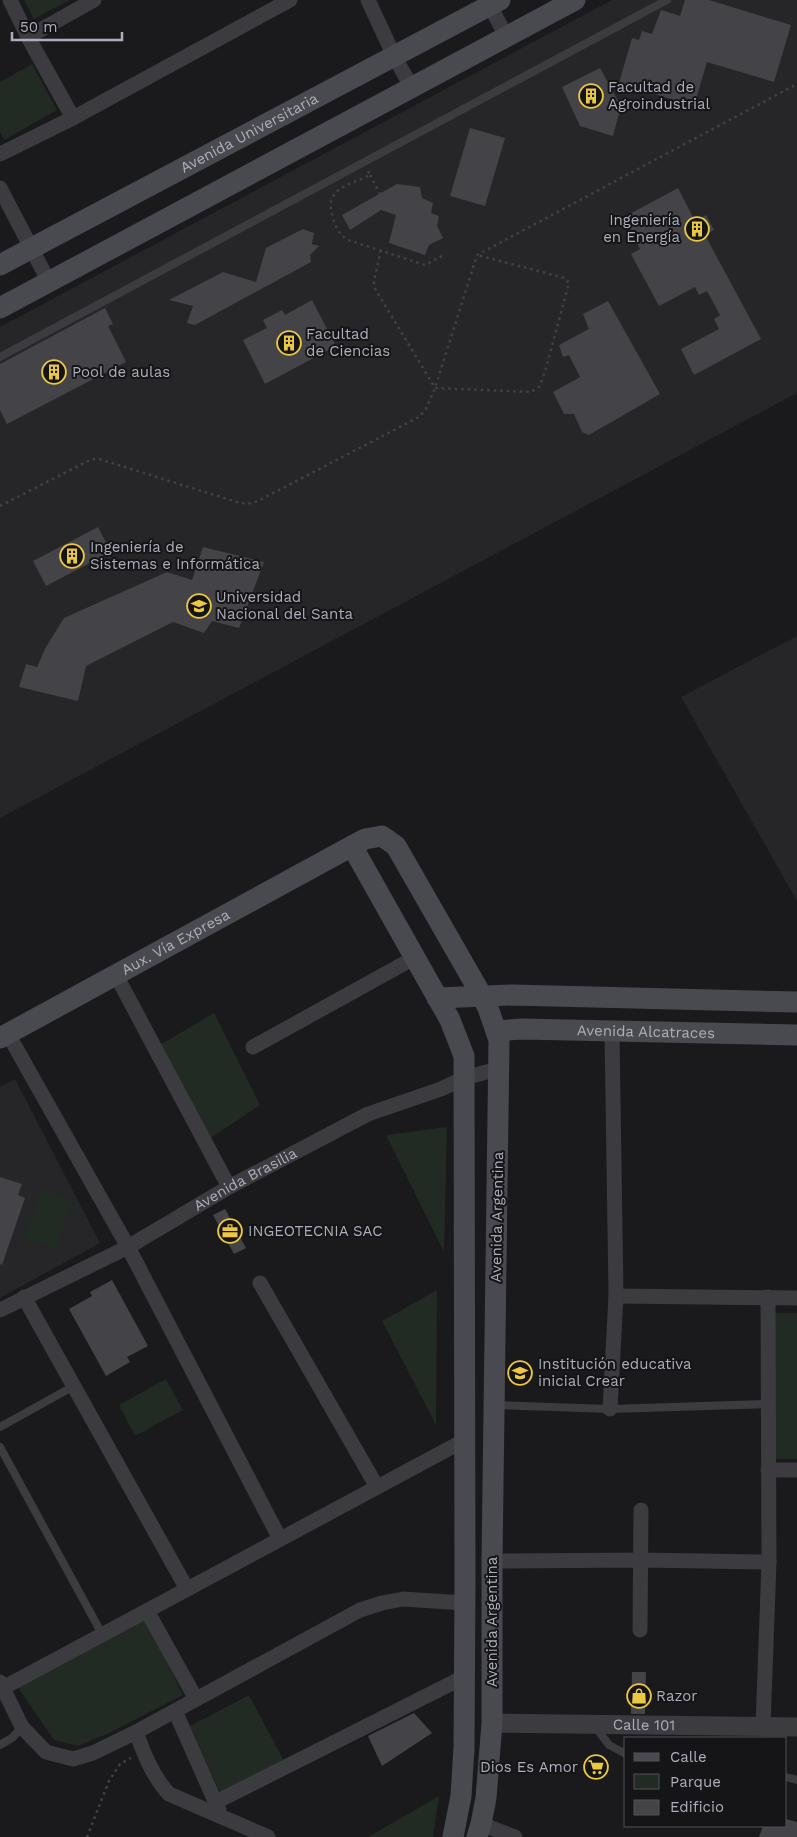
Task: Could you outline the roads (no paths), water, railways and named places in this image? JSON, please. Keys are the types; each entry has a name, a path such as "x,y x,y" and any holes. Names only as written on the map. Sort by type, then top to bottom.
{"main road":[{"path":"0,308 575,0"},
{"name":"Avenida Universitaria","path":"0,265 492,2"},
{"name":"Avenida Argentina","path":"352,846 365,840 382,836 396,846 482,996 499,1040 492,1561 492,1717 490,1750 479,1831"},
{"path":"352,846 436,998 512,995 797,1002"},
{"name":"Aux. Vía Expresa","path":"4,1036 352,846"},
{"name":"Avenida Argentina","path":"436,998 450,1020 464,1056 464,1748 461,1796 452,1837"},
{"name":"Avenida Alcatraces","path":"496,1032 522,1030 797,1035"}],"street":[{"path":"10,0 28,37 73,118"},
{"path":"28,37 94,0"},
{"path":"0,154 73,118 264,6 290,0"},
{"path":"368,0 394,56 412,88"},
{"path":"492,2 506,36"},
{"path":"0,188 49,282"},
{"path":"253,1047 414,958"},
{"path":"116,975 229,1187"},
{"path":"610,1409 616,1296 612,1032"},
{"path":"4,1036 128,1247 280,1539"},
{"name":"Avenida Brasilia","path":"0,1310 128,1247 229,1187 368,1114 441,1089 464,1078 498,1069"},
{"path":"260,1283 377,1487"},
{"path":"616,1296 797,1298"},
{"path":"24,1297 187,1589"},
{"path":"763,1726 769,1562 768,1298"},
{"path":"464,1603 403,1599 360,1610 136,1732 93,1754 73,1759 46,1752 22,1728 1,1685 102,1634 465,1440"},
{"path":"768,1470 797,1470"},
{"path":"640,1630 641,1510"},
{"path":"492,1561 641,1560 769,1562"},
{"path":"147,1610 196,1699"},
{"path":"464,1627 492,1625"},
{"path":"219,1809 464,1677"},
{"path":"175,1711 219,1809"},
{"name":"Calle 101","path":"464,1711 492,1717 682,1729 763,1726 797,1727"},
{"path":"136,1732 143,1752 160,1785 169,1794 219,1809 265,1837"},
{"path":"464,1748 490,1750"},
{"path":"479,1831 515,1837"}],"lane":[{"path":"0,357 667,0"},
{"path":"0,1427 74,1386"},
{"path":"495,1406 610,1409 768,1404"},
{"path":"0,1447 102,1634"},
{"path":"593,1724 609,1745 624,1753"},
{"path":"0,1745 12,1738 22,1728"}],"place":[{"name":"Facultad de Agroindustrial","path":"591,96"},
{"name":"Ingeniería en Energía","path":"697,229"},
{"name":"Facultad de Ciencias","path":"289,343"},
{"name":"Pool de aulas","path":"54,372"},
{"name":"Ingeniería de Sistemas e Informática","path":"72,556"},
{"name":"Universidad Nacional del Santa","path":"199,606"},
{"name":"INGEOTECNIA SAC","path":"230,1231"},
{"name":"Institución educativa inicial Crear","path":"520,1373"},
{"name":"Razor","path":"639,1696"},
{"name":"Dios Es Amor","path":"596,1767"}]}
